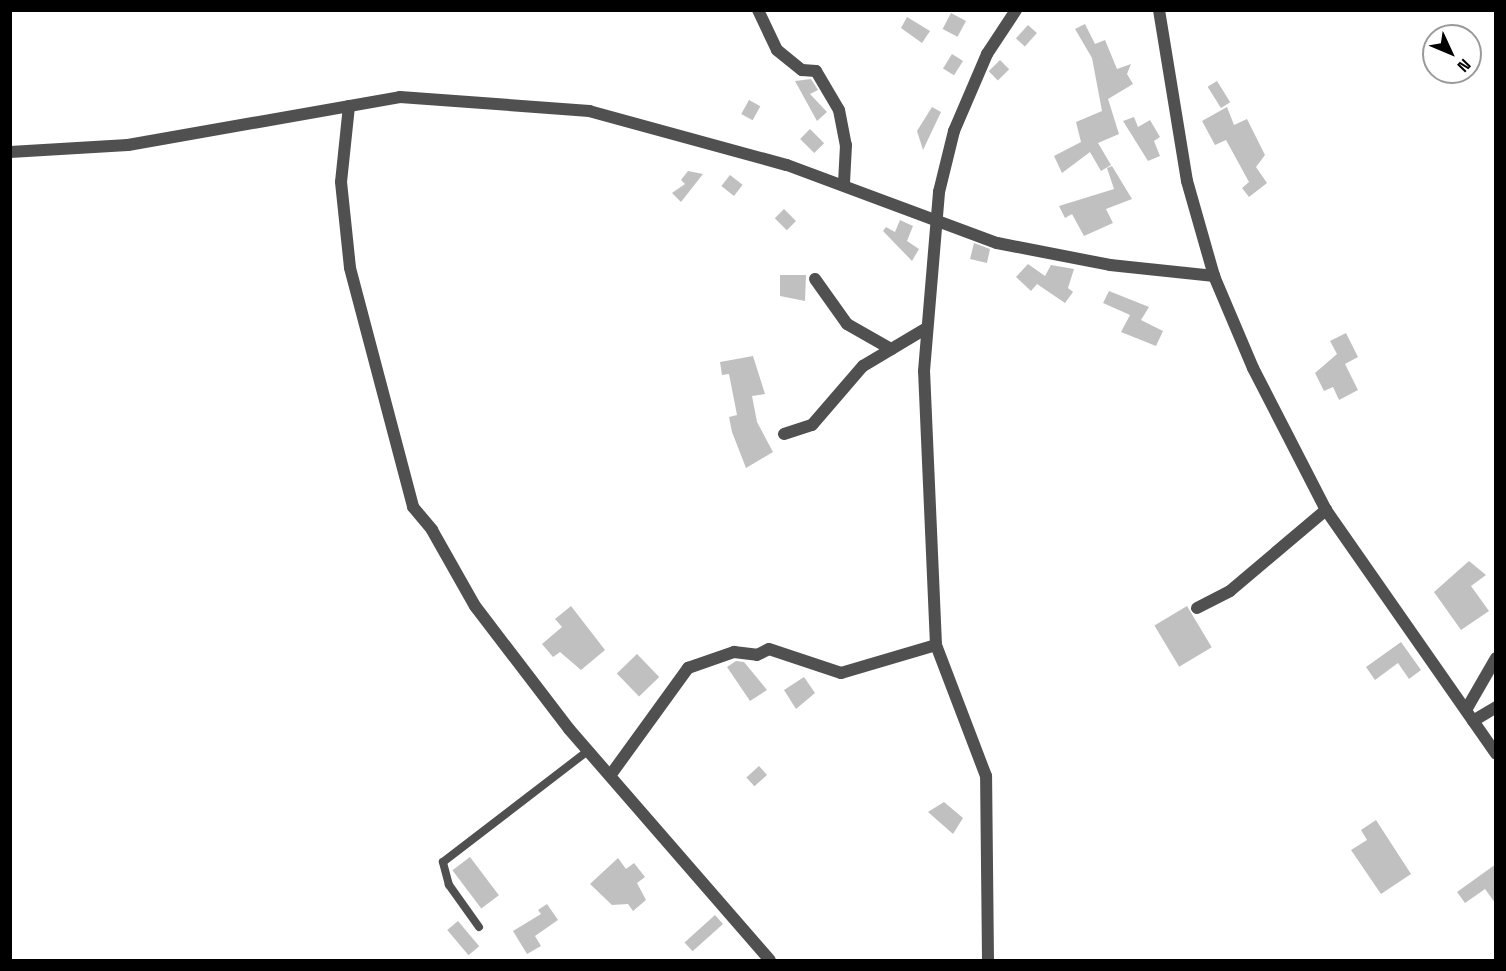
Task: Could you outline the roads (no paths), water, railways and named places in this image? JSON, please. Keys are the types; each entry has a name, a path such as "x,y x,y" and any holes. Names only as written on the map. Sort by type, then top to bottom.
{"street":[{"path":"759,10 777,50 802,70 816,71 839,110 846,145 844,184"},
{"path":"988,960 986,776 936,645 925,330 936,221 954,131 987,54 1016,10"},
{"path":"1159,10 1187,181 1214,276 1253,368 1326,510 1496,754"},
{"path":"10,152 128,145 349,106 441,96 589,111 844,184 997,243 1110,265 1214,276"},
{"path":"349,106 341,182 350,268 403,481 475,606 675,855 770,960"},
{"path":"815,279 847,324 891,349"},
{"path":"784,434 812,424 863,366 925,330"},
{"path":"1197,608 1230,591 1326,510"},
{"path":"612,774 688,668 734,652 757,656 769,649 842,674 936,645"},
{"path":"1466,710 1496,658"},
{"path":"1473,721 1496,707"}],"lane":[{"path":"479,927 448,885 443,862 589,750"}]}
